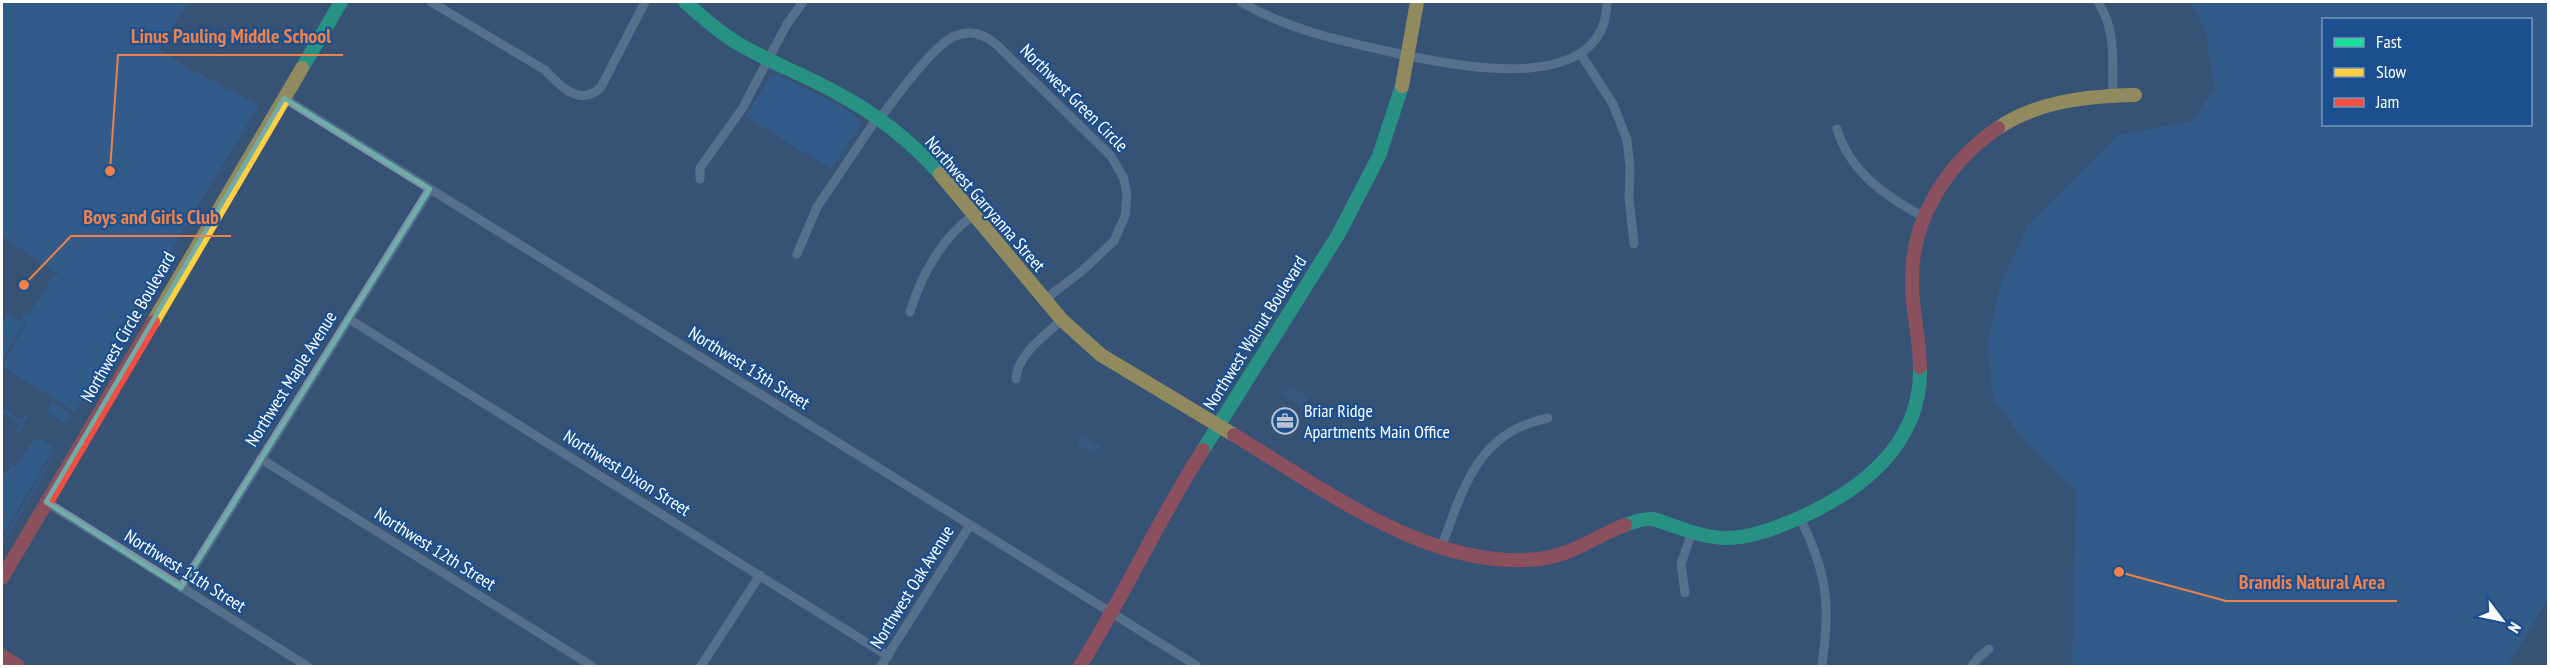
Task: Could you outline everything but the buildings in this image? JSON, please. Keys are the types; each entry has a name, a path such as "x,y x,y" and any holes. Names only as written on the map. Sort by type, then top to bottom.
{"street":[{"name":"Northwest Circle Boulevard","path":"2,578 341,2"},
{"path":"431,2 545,70 559,85 572,94 582,97 592,94 601,87 645,2"},
{"name":"Northwest Garryanna Street","path":"685,2 720,32 768,60 834,91 878,118 926,158 975,214 1044,300 1062,320 1101,355 1360,512 1396,530 1441,548 1491,560 1532,560 1574,550 1626,523 1643,519 1652,519 1692,532 1729,538 1753,534 1800,518 1834,503 1869,479 1892,452 1911,415 1918,392 1920,367 1911,298 1912,269 1918,235 1924,217 1939,188 1956,164 1974,145 1994,130 2030,111 2069,101 2113,95 2135,95"},
{"path":"700,179 700,168 742,109 802,2"},
{"path":"1241,2 1327,37 1444,64 1506,70 1554,63 1580,53 1598,38 1604,26 1607,2"},
{"name":"Northwest Walnut Boulevard","path":"1080,666 1112,615 1152,537 1338,235 1368,180 1392,120 1409,56 1417,2"},
{"path":"2098,2 2109,23 2112,38 2113,95"},
{"name":"Northwest Green Circle","path":"797,254 817,207 878,118 915,74 948,40 966,33 977,33 998,46 1111,156 1124,178 1127,195 1122,226 1107,250 1044,300"},
{"path":"1580,53 1613,104 1627,140 1630,166 1629,198 1634,244"},
{"name":"Northwest 13th Street","path":"284,98 1197,666"},
{"path":"1837,129 1845,149 1869,180 1897,202 1924,217"},
{"name":"Northwest Maple Avenue","path":"181,588 430,189"},
{"path":"910,312 924,276 939,252 975,214"},
{"name":"Northwest Dixon Street","path":"349,319 888,656"},
{"path":"1016,380 1018,367 1024,358 1062,320"},
{"path":"1441,548 1468,478 1486,451 1514,430 1531,422 1548,418"},
{"name":"Northwest 12th Street","path":"261,459 592,666"},
{"name":"Northwest 11th Street","path":"46,502 307,666"},
{"path":"1800,518 1815,553 1826,602 1826,644 1822,666"},
{"name":"Northwest Oak Avenue","path":"881,666 970,525"},
{"path":"1685,593 1681,564 1692,532"},
{"path":"701,666 760,575"},
{"path":"1972,666 1989,649"},
{"path":"2,656 18,666"}],"highlighted area":[{"path":"284,98 430,189 181,588 46,502"}],"shaded area":[{"path":"2,2 188,2 159,49 185,66 259,105 128,322 124,319 120,324 121,334 75,412 2,366 27,323 21,320 25,313 29,314 54,274 88,295 2,236"},
{"path":"2190,2 2548,2 2548,599 2508,666 2072,666 2076,491 2026,442 1993,399 1987,343 2000,286 2028,225 2118,135 2192,121 2214,88 2205,29"},
{"path":"777,75 859,118 860,127 831,169 746,117 770,76"},
{"path":"8,314 24,324 2,360 2,325"},
{"path":"1290,386 1308,397 1302,407 1283,395"},
{"path":"52,402 68,412 69,417 65,423 47,412"},
{"path":"2,408 21,420 25,415 29,415 19,432 16,430 19,423 2,412"},
{"path":"1082,435 1100,446 1094,455 1077,444"},
{"path":"42,439 54,448 2,535 2,477 11,467 7,464 8,462 16,467 32,442"},
{"path":"57,448 56,453 2,545 2,541"}],"traffic: fast":[{"path":"302,68 341,2"},
{"path":"685,2 739,44 824,86 863,109 891,128 940,174"},
{"path":"1203,450 1338,235 1379,156 1402,86"},
{"path":"1625,525 1652,519 1707,536 1736,538 1772,529 1821,508 1865,479 1899,442 1911,419 1918,394 1920,367"}],"traffic: slow":[{"path":"1402,86 1417,2"},
{"path":"153,322 302,68"},
{"path":"1998,128 2013,119 2047,106 2082,99 2135,95"},
{"path":"940,174 1062,320 1101,355 1234,435"}],"traffic: jam":[{"path":"1920,367 1912,284 1917,238 1935,195 1948,176 1963,158 1998,128"},
{"path":"2,578 153,322"},
{"path":"1234,435 1343,502 1382,523 1422,541 1463,554 1504,560 1546,558 1577,548 1625,525"},
{"path":"1080,666 1203,450"},
{"path":"2,656 18,666"}],"place":[{"name":"Linus Pauling Middle School","path":"110,171"},
{"name":"Boys and Girls Club","path":"24,285"},
{"name":"Briar Ridge Apartments Main Office","path":"1285,421"},
{"name":"Brandis Natural Area","path":"2119,572"}]}
